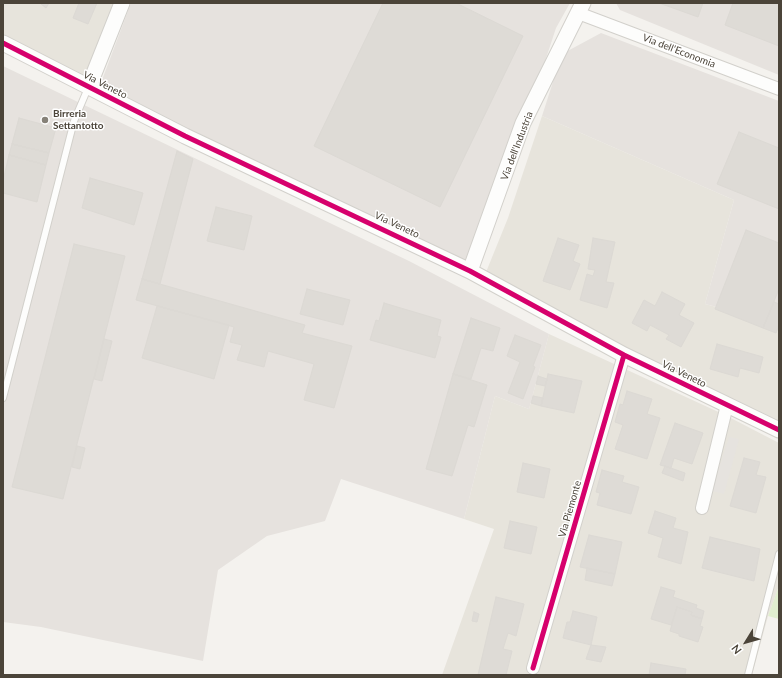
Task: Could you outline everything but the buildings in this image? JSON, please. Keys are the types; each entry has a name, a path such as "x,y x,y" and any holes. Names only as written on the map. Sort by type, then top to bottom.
{"street":[{"path":"89,86 122,3"},
{"name":"Via dell'Economia","path":"581,8 779,89"},
{"name":"Via dell'Industria","path":"470,271 524,123 581,8"},
{"name":"Via Veneto","path":"3,43 185,136 470,271 624,355 779,430"},
{"name":"Via Piemonte","path":"533,668 624,355"},
{"path":"702,508 728,405"}],"lane":[{"path":"3,398 74,121 89,86"},
{"path":"748,675 779,554"}],"shaded area":[{"path":"3,3 117,3 84,90 3,51"},
{"path":"131,3 570,3 556,28 495,213 469,275 96,96"},
{"path":"616,3 779,3 779,75 620,10"},
{"path":"601,33 779,101 779,323 705,304 734,200 542,116 562,54"},
{"path":"3,66 409,261 549,334 529,409 495,396 464,519 341,479 325,521 267,536 218,570 203,661 41,627 3,622"},
{"path":"542,116 734,200 705,304 779,323 779,428 482,282 508,218"},
{"path":"549,334 725,415 779,443 779,586 768,616 752,675 442,675 494,529 464,519 495,396 529,409"},
{"path":"729,437 739,439 724,494 712,491"}],"green space":[{"path":"779,586 779,619 768,616"}],"cycle path":[{"path":"3,43 185,136 470,271 624,355 779,430"},
{"path":"533,668 624,355"}],"place":[{"name":"Birreria Settantotto","path":"45,120"}]}
